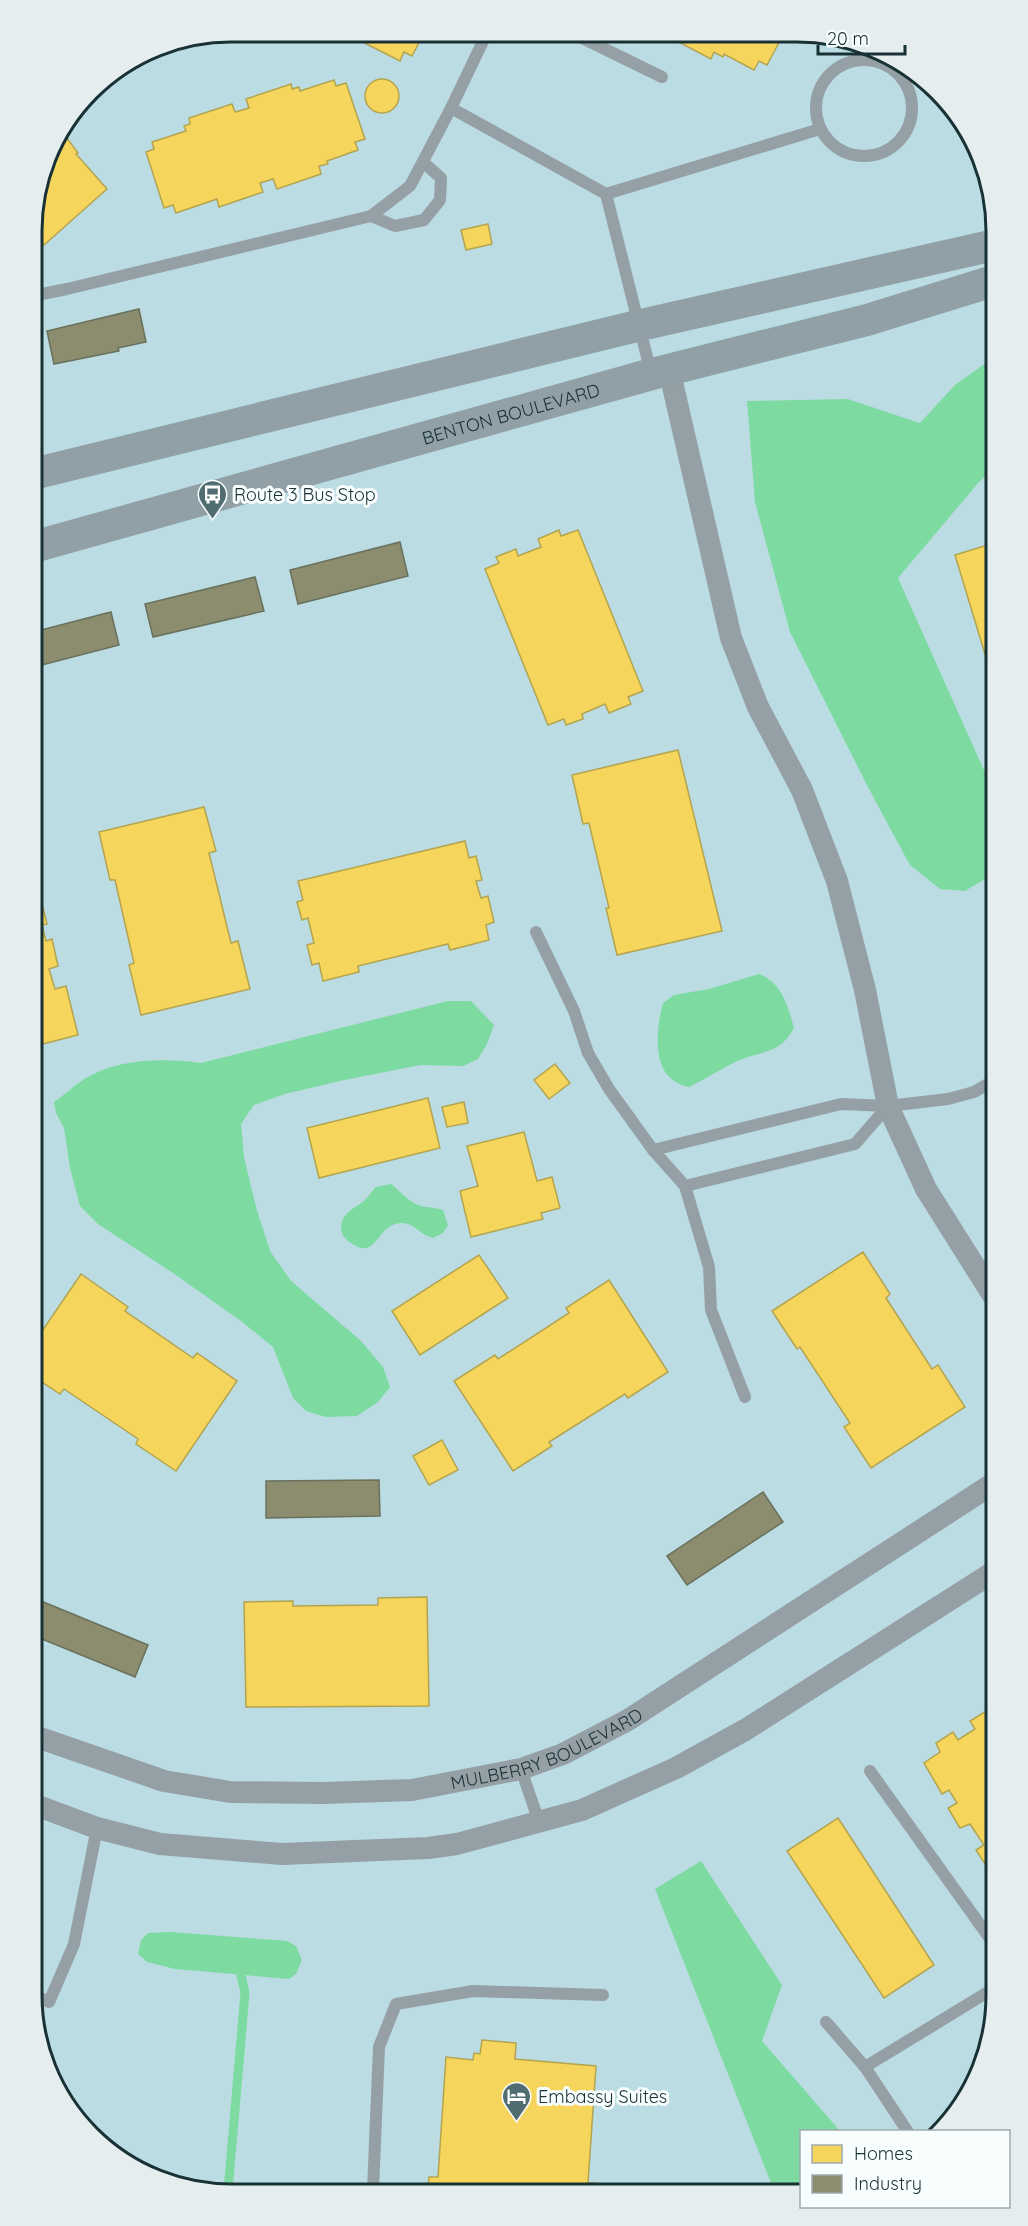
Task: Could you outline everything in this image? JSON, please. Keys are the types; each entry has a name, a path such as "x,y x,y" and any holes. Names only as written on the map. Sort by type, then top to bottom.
{"street":[{"path":"42,472 641,325 986,247"},
{"name":"BENTON BOULEVARD","path":"42,544 660,371 867,320 986,283"},
{"path":"660,371 731,638 758,707 802,790 837,881 867,1001 888,1106 926,1188 986,1284"},
{"name":"MULBERRY BOULEVARD","path":"42,1739 164,1781 230,1792 324,1793 412,1790 520,1769 563,1754 628,1720 986,1488"},
{"path":"42,1807 97,1828 160,1844 282,1854 428,1848 458,1844 582,1810 676,1768 745,1730 986,1576"}],"lane":[{"path":"42,294 371,216 410,186 483,42"},
{"path":"590,42 662,78"},
{"path":"870,60 885,65 898,74 907,88 912,103 911,119 905,133 896,144 882,153 867,156 852,155 838,148 820,129 816,108 818,92 826,78 838,68 853,61 870,60"},
{"path":"451,108 606,194 820,129"},
{"path":"371,216 396,226 424,220 440,200 442,190 441,178 423,162"},
{"path":"606,194 641,325 660,371"},
{"path":"536,932 574,1011 588,1053 609,1089 653,1150 685,1186 709,1267 711,1310 745,1397"},
{"path":"653,1150 841,1104 888,1106 948,1099 974,1092 986,1086"},
{"path":"685,1186 855,1144 888,1106"},
{"path":"520,1769 539,1822"},
{"path":"870,1772 986,1933"},
{"path":"42,1999 49,2002 74,1944 97,1828"},
{"path":"373,2184 379,2047 396,2004 473,1991 603,1995"},
{"path":"865,2067 986,1993"},
{"path":"826,2022 865,2067 907,2130"}],"shaded area":[{"path":"986,363 986,476 898,578 986,775 986,879 965,891 940,889 910,865 790,632 755,502 747,401 848,399 920,423 955,385"},
{"path":"759,974 773,983 783,996 794,1028 788,1037 775,1048 735,1062 689,1087 668,1076 659,1057 658,1046 663,1003 674,995 709,989"},
{"path":"448,1001 471,1001 494,1025 478,1059 463,1066 421,1065 285,1094 254,1105 241,1124 244,1157 270,1251 291,1281 361,1341 383,1367 390,1387 378,1402 357,1416 326,1417 306,1411 293,1398 273,1347 241,1321 173,1273 98,1224 80,1206 70,1168 64,1128 56,1113 54,1102 84,1079 127,1063 171,1060 201,1063"},
{"path":"391,1184 414,1203 443,1210 448,1225 443,1233 433,1238 410,1225 401,1223 387,1229 369,1247 356,1246 346,1239 341,1227 347,1214 364,1201 376,1187"},
{"path":"701,1861 782,1985 762,2041 839,2130 800,2130 800,2184 771,2184 655,1889"},
{"path":"170,1932 287,1941 296,1946 302,1960 296,1974 289,1979 175,1969 147,1962 138,1954 141,1940 148,1933"}],"building: Homes":[{"path":"363,42 419,42 412,56 404,52 400,61"},
{"path":"679,42 779,42 767,65 759,61 754,70 724,54 723,57 714,52 711,59"},
{"path":"382,79 394,84 399,96 394,108 382,113 370,108 365,96 370,84"},
{"path":"334,80 336,86 346,83 365,139 355,142 358,150 319,166 321,174 277,189 273,179 260,183 263,192 219,207 217,199 176,213 173,205 164,208 146,152 154,149 152,142 186,131 184,126 190,124 189,118 232,104 235,112 249,108 246,99 291,84 292,89 299,87 300,91"},
{"path":"66,137 78,153 76,154 107,189 44,245 42,243 42,218 48,182"},
{"path":"488,224 492,244 466,250 461,230"},
{"path":"559,530 561,536 578,530 643,691 628,697 631,704 609,713 605,704 582,714 583,719 566,725 564,719 548,725 485,569 499,563 496,557 516,549 518,556 541,547 538,539"},
{"path":"986,546 986,657 955,555"},
{"path":"678,750 722,931 617,955 606,908 609,908 589,823 583,824 572,775"},
{"path":"204,807 216,851 209,853 231,943 238,941 250,989 141,1015 129,965 134,963 115,880 110,880 99,832"},
{"path":"465,841 469,858 476,856 482,880 476,881 481,898 488,896 494,922 486,925 489,940 450,950 448,944 358,966 359,972 323,981 319,963 312,965 307,945 314,943 308,918 302,920 297,902 303,900 298,881"},
{"path":"42,903 47,924 42,925"},
{"path":"42,925 46,941 52,939 58,966 49,969 55,989 66,986 78,1035 42,1044"},
{"path":"555,1064 570,1083 549,1099 534,1080"},
{"path":"428,1098 440,1148 319,1178 307,1128"},
{"path":"464,1102 468,1123 447,1127 442,1107"},
{"path":"524,1132 537,1181 552,1177 560,1208 541,1213 543,1219 471,1237 460,1191 478,1186 467,1146"},
{"path":"863,1252 890,1294 886,1298 932,1369 938,1365 965,1407 871,1468 844,1427 850,1423 800,1347 797,1349 772,1311"},
{"path":"479,1255 508,1298 420,1355 392,1311"},
{"path":"81,1274 128,1307 125,1311 193,1358 197,1353 237,1381 176,1471 136,1444 138,1439 64,1389 60,1394 42,1382 42,1331"},
{"path":"609,1280 668,1372 628,1398 625,1394 549,1442 552,1446 513,1471 454,1381 495,1355 498,1359 569,1313 566,1308"},
{"path":"442,1440 458,1470 429,1485 413,1456"},
{"path":"427,1597 429,1706 246,1707 244,1602 293,1601 293,1606 378,1605 378,1598"},
{"path":"986,1711 986,1865 976,1850 984,1845 970,1824 960,1828 948,1808 957,1803 949,1790 942,1794 924,1763 940,1752 936,1743 953,1732 958,1740 975,1729 970,1721"},
{"path":"838,1818 934,1965 884,1998 787,1851"},
{"name":"Embassy Suites","path":"482,2040 516,2043 515,2059 596,2066 588,2183 595,2184 428,2184 429,2177 438,2177 446,2057 473,2060 474,2053 480,2054"}],"building: Industry":[{"path":"139,309 146,342 118,348 119,351 54,364 47,331"},
{"path":"400,542 408,576 298,604 290,570"},
{"path":"255,577 264,611 153,637 145,604"},
{"path":"111,612 119,645 42,665 42,630"},
{"path":"379,1480 380,1516 266,1518 266,1481"},
{"path":"763,1492 783,1522 687,1585 667,1556"},
{"path":"42,1601 148,1645 135,1677 42,1639"}],"waterway":[{"path":"229,2184 245,1993 241,1975"}],"place":[{"name":"Route 3 Bus Stop","path":"213,520"},
{"name":"Embassy Suites","path":"517,2122"}]}
